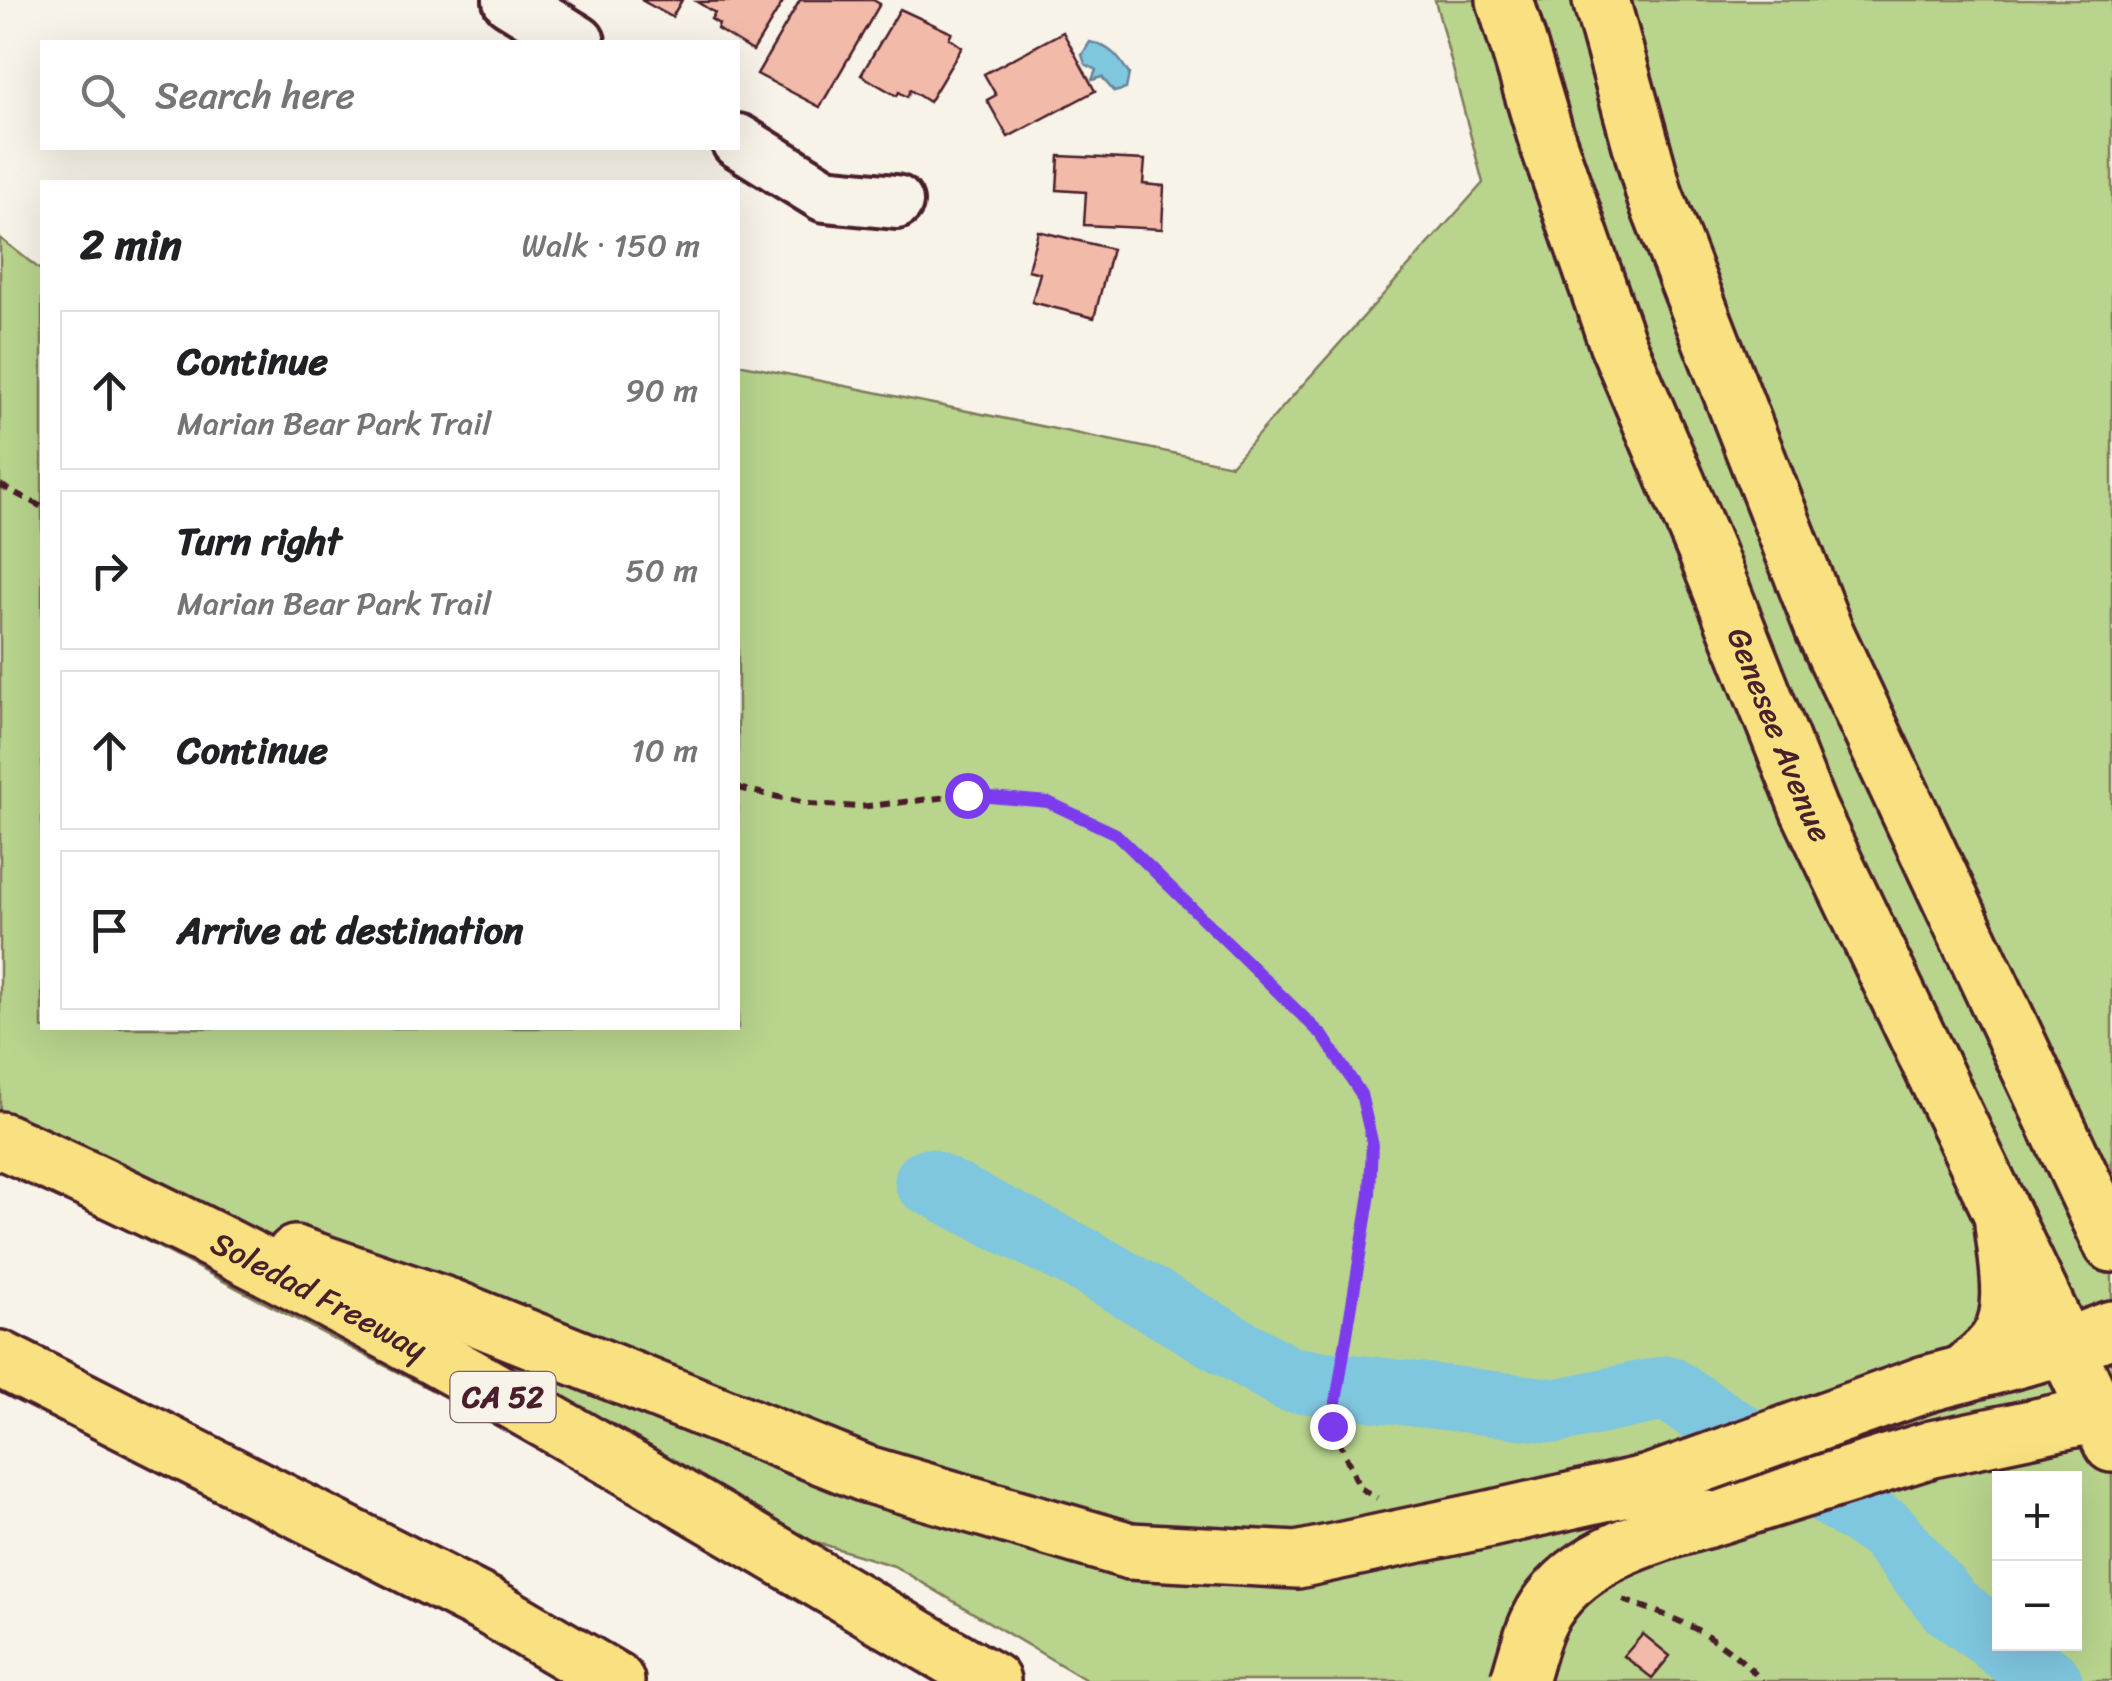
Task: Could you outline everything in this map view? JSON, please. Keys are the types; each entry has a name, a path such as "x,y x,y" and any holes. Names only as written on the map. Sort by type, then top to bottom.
{"main road":[{"name":"Genesee Avenue","path":"1504,0 1547,140 1618,342 1809,810 2002,1223 2088,1338 2107,1423"},
{"path":"1601,0 1655,196 1824,630 2112,1244"},
{"name":"Soledad Freeway","path":"0,1140 144,1202 516,1404 992,1681"},
{"path":"144,1202 450,1307 866,1474 1130,1551 1297,1560 1484,1520 1649,1483 1945,1379 2088,1338"},
{"path":"1945,1379 2001,1337 2009,1282 2002,1223"},
{"path":"0,1359 488,1606 616,1681"},
{"path":"1519,1681 1539,1619 1586,1565 1658,1534 1932,1450 2107,1423"},
{"path":"488,1606 594,1681"}],"street":[{"path":"510,0 575,40"},
{"path":"740,142 825,196 896,202"}],"path":[{"path":"0,486 40,506"},
{"path":"740,788 810,804 859,807 967,795 1048,802 1116,834 1323,1036 1361,1094 1372,1141 1370,1194 1332,1426"}],"green space":[{"path":"1435,0 2112,0 2112,1681 1088,1681 894,1566 588,1472 74,1203 0,1171 0,238 40,269 40,1030 740,1030 740,364 1231,465 1483,183"}],"water":[{"path":"1090,42 1108,49 1122,62 1129,74 1126,89 1114,92 1102,77 1092,80 1096,70 1085,64 1082,55"}],"building":[{"path":"641,0 682,0 672,17"},
{"path":"784,0 753,51 717,29 719,24 711,19 715,13 697,2"},
{"path":"800,0 873,0 880,4 820,107 757,74"},
{"path":"900,9 952,33 949,38 962,47 929,102 910,90 907,97 899,92 897,96 861,75"},
{"path":"1063,32 1095,91 1008,137 987,100 996,95 984,74"},
{"path":"1059,156 1145,160 1143,184 1164,186 1162,229 1084,225 1086,192 1057,190"},
{"path":"1038,231 1112,249 1094,318 1032,302 1040,273 1028,270"},
{"path":"1643,1634 1670,1656 1652,1678 1624,1656"}],"waterway":[{"path":"927,1181 1089,1263 1288,1379 1557,1411 1667,1388 1887,1531 1950,1606 1992,1637"},
{"path":"2009,1651 2050,1681"}],"route":[{"path":"967,795 1048,802 1116,834 1323,1036 1361,1094 1372,1141 1370,1194 1332,1426"}]}
